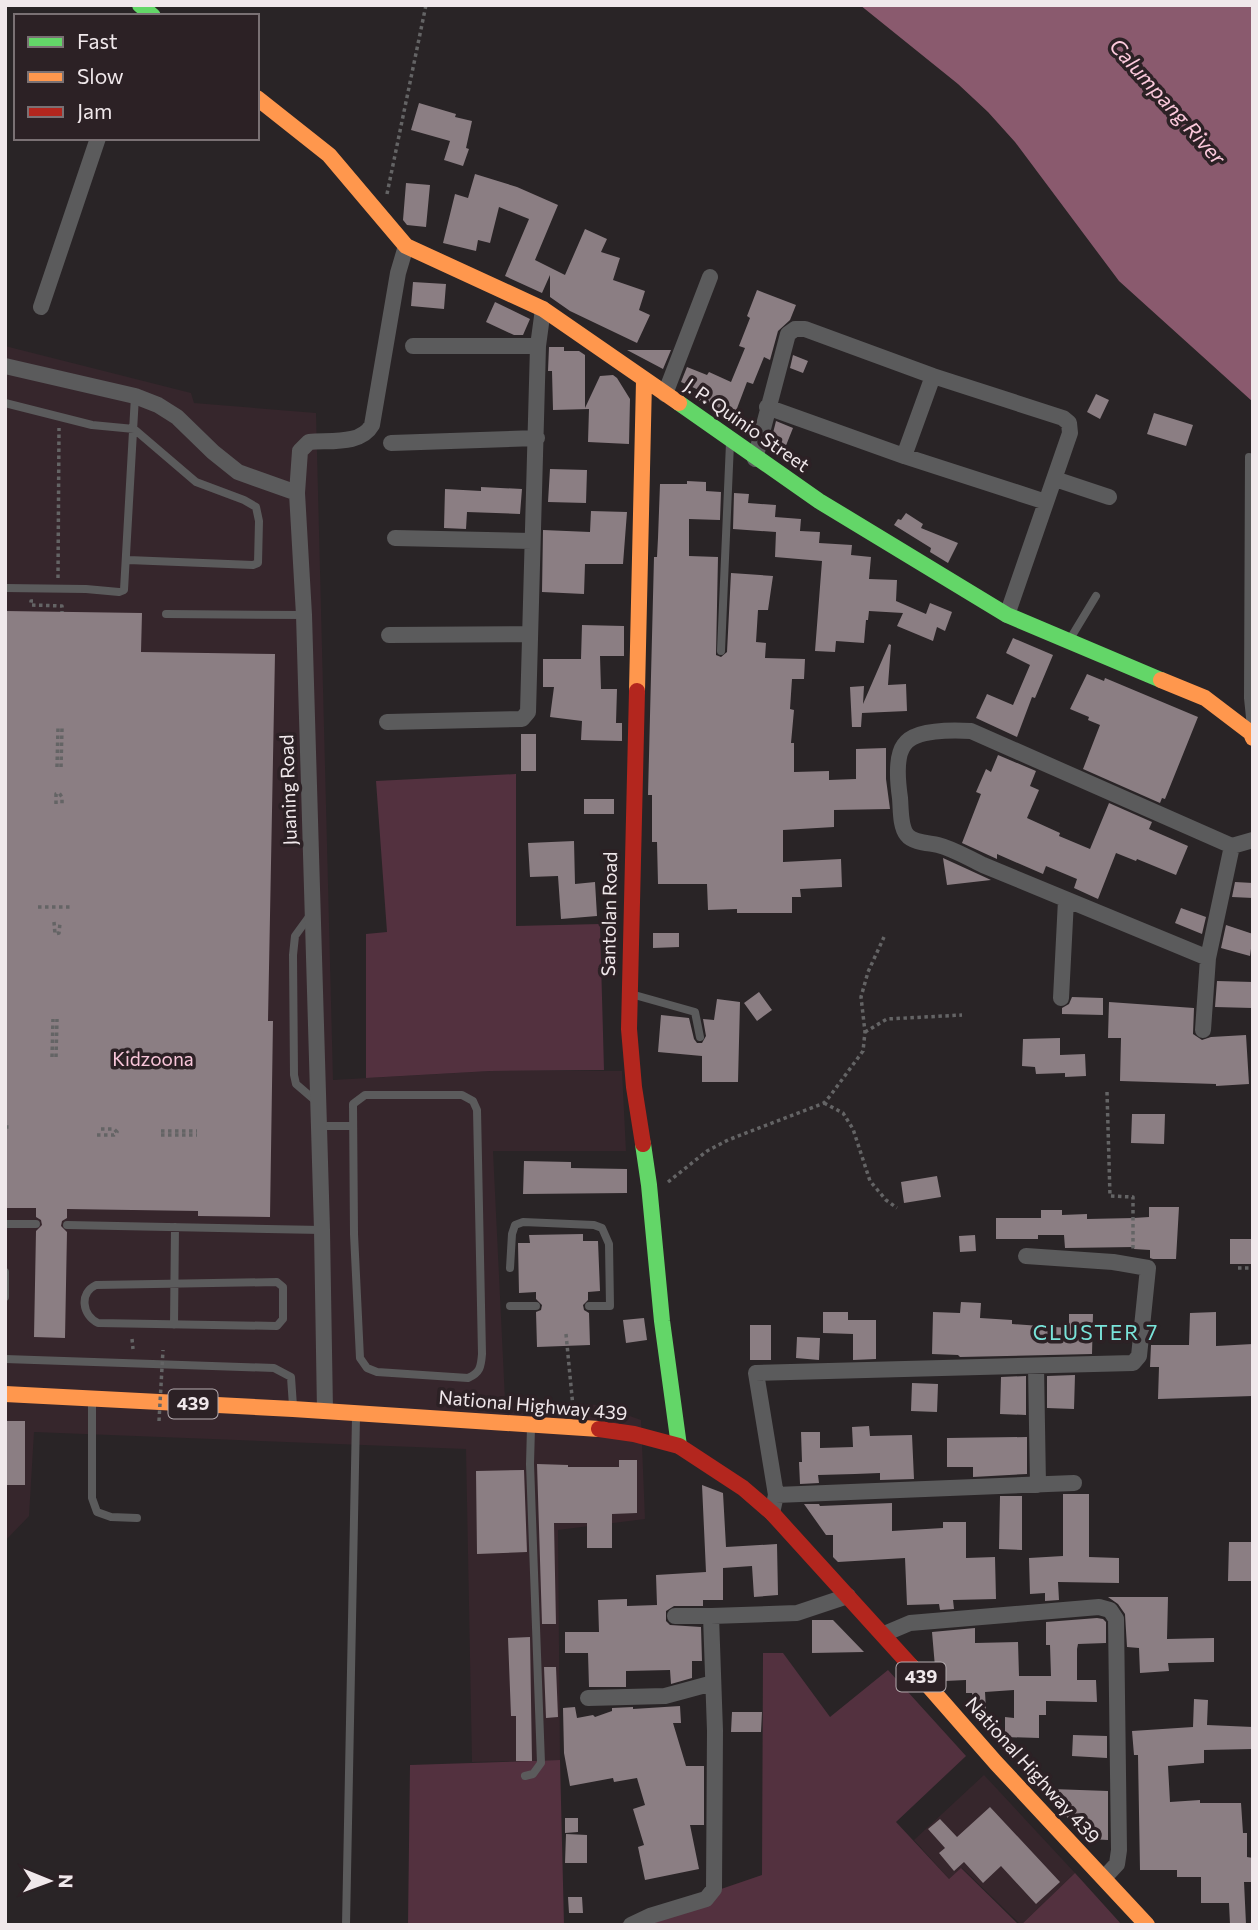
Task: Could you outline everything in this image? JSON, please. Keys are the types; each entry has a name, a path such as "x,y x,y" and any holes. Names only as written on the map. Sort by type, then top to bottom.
{"street":[{"name":"J. P. Quinio Street","path":"259,99 329,155 406,246 543,309 755,459 1007,615 1205,698 1252,735"},
{"path":"41,307 97,140"},
{"name":"Juaning Road","path":"325,1411 304,615 297,493 300,451 305,444 359,439 368,434 372,425 398,273 406,246"},
{"path":"665,394 710,277"},
{"path":"387,722 522,719 528,712 538,346 543,309"},
{"path":"755,459 788,334 794,329 805,329 933,376 1063,418 1069,424 1070,433 1007,615"},
{"path":"413,346 538,346"},
{"path":"5,366 135,396 158,405 177,417 238,472 297,493"},
{"path":"904,456 933,376"},
{"name":"Santolan Road","path":"644,381 628,993 634,1087 649,1185 662,1321 679,1446"},
{"path":"768,407 904,456 1046,502"},
{"path":"391,443 537,438"},
{"path":"1055,479 1109,496"},
{"path":"395,538 532,541"},
{"path":"390,635 530,634"},
{"path":"1208,958 951,849 911,839 907,835 903,820 899,789 899,754 910,738 937,731 971,731 1231,846 1253,839"},
{"path":"1203,1030 1208,958 1231,846"},
{"path":"1061,998 1066,900"},
{"path":"772,1513 776,1494 756,1373 1132,1363 1139,1356 1148,1268 1026,1256"},
{"path":"1036,1366 1038,1485"},
{"name":"National Highway 439","path":"5,1394 605,1429 679,1446 743,1488 772,1513 884,1634 996,1763 1147,1925"},
{"path":"776,1494 1074,1483"},
{"path":"675,1616 797,1613 848,1596"},
{"path":"884,1634 910,1623 1098,1607 1110,1610 1116,1619 1119,1850 1117,1864 1104,1878"},
{"path":"631,1925 650,1916 706,1899 714,1889 715,1731 711,1616"},
{"path":"588,1698 665,1696 713,1683"}],"lane":[{"path":"5,588 124,590 128,560 135,396"},
{"path":"5,403 92,425 134,429 196,482 256,507 260,520 258,563 253,565 128,560"},
{"path":"721,651 730,440"},
{"path":"1249,457 1248,698 1252,735"},
{"path":"1069,641 1096,596"},
{"path":"166,614 304,615"},
{"path":"312,912 295,936 294,1075 296,1084 317,1102"},
{"path":"628,993 695,1012 700,1037"},
{"path":"365,1095 462,1095 473,1101 477,1110 482,1354 481,1367 477,1374 468,1378 377,1372 367,1368 360,1358 352,1126 353,1104 365,1095"},
{"path":"318,1126 352,1126"},
{"path":"510,1268 515,1225 523,1222 594,1225 602,1228 609,1244 610,1306 589,1306"},
{"path":"5,1224 36,1224"},
{"path":"67,1225 322,1230"},
{"path":"174,1325 175,1227"},
{"path":"5,1272 5,1297"},
{"path":"277,1282 283,1287 283,1319 277,1326 174,1325 98,1323 90,1319 84,1307 88,1288 96,1285 277,1282"},
{"path":"510,1306 536,1306"},
{"path":"5,1359 274,1368 290,1377 293,1409"},
{"path":"92,1399 92,1498 97,1512 111,1517 137,1518"},
{"path":"346,1925 356,1413"},
{"path":"525,1776 533,1774 541,1763 530,1464 531,1424"}],"path":[{"path":"382,217 426,5"},
{"path":"59,418 58,602 31,601 31,605 62,606 62,612"},
{"path":"59,767 60,728"},
{"path":"56,804 56,794 59,793 62,806"},
{"path":"38,907 71,907"},
{"path":"54,922 53,931 57,934 60,923"},
{"path":"649,1185 667,1183 707,1152 728,1140 824,1103 863,1051 865,1032 861,997 868,972 884,937"},
{"path":"865,1032 887,1019 962,1015"},
{"path":"54,1057 55,1019"},
{"path":"1107,1092 1110,1196 1133,1197 1132,1265"},
{"path":"824,1103 843,1113 853,1129 870,1181 898,1208"},
{"path":"97,1135 114,1135 117,1132 114,1129 102,1129"},
{"path":"161,1133 197,1133"},
{"path":"1238,1268 1253,1268"},
{"path":"566,1334 572,1397"},
{"path":"132,1339 133,1349"},
{"path":"159,1422 163,1350"}],"shaded area":[{"path":"5,346 191,393 194,403 316,413 333,1080 490,1071 622,1071 626,1151 493,1151 505,1400 599,1405 641,1420 645,1519 558,1530 560,1760 472,1762 466,1449 34,1432 29,1516 5,1541"},
{"path":"516,774 516,926 600,924 604,1070 490,1071 366,1078 366,934 387,932 376,781"},
{"path":"763,1653 783,1653 830,1717 888,1670 966,1756 896,1822 949,1879 961,1868 1019,1925 616,1925 762,1875"},
{"path":"560,1760 564,1925 408,1925 410,1765"},
{"path":"984,1775 1075,1873 1021,1925 962,1868 949,1879 914,1840"},
{"path":"1075,1873 1122,1925 1021,1925"}],"water":[{"name":"Calumpang River","path":"860,5 1253,5 1253,402 1119,281 1015,142 988,112 958,84"}],"building":[{"path":"419,103 472,121 466,148 469,149 463,166 444,160 450,141 411,130"},
{"path":"475,174 517,187 558,205 535,260 565,275 585,229 607,239 601,252 620,258 613,280 645,291 639,310 650,315 637,343 570,311 550,297 550,275 542,293 505,276 529,219 499,207 490,243 478,240 476,251 443,243 455,194 468,198"},
{"path":"406,183 430,185 426,227 407,225 403,220"},
{"path":"413,282 446,284 444,309 411,306"},
{"path":"757,290 796,305 790,320 778,331 770,360 764,357 753,384 747,382 733,419 717,413 716,407 698,400 701,391 681,382 687,367 707,375 709,372 731,382 745,348 739,346"},
{"path":"495,302 530,319 523,335 514,335 486,322"},
{"path":"549,347 564,347 564,351 579,351 585,355 585,408 600,376 613,375 617,378 630,399 629,444 588,442 589,409 553,410 552,371 548,371"},
{"path":"627,350 671,350 663,369"},
{"path":"793,355 808,361 803,373 790,368"},
{"path":"1096,394 1109,400 1100,419 1087,412"},
{"path":"1154,413 1193,425 1186,446 1147,434"},
{"path":"776,421 793,428 781,458 769,449"},
{"path":"550,469 587,470 586,503 548,502"},
{"path":"687,481 706,482 706,491 721,492 720,520 689,519 689,556 718,557 716,655 721,657 727,652 731,573 773,576 768,610 758,610 756,642 766,643 765,658 805,659 804,679 792,679 790,709 794,710 791,743 794,743 794,772 829,771 829,780 856,779 856,749 886,748 890,809 834,810 834,827 783,830 783,862 841,859 842,887 800,889 801,897 792,897 792,913 708,910 707,884 658,884 657,842 652,842 652,795 648,795 654,557 657,557 660,484 687,484"},
{"path":"481,487 522,489 520,514 467,512 466,529 444,528 445,489 481,491"},
{"path":"734,493 749,494 748,503 776,505 775,517 801,519 800,531 820,532 819,543 852,545 851,555 871,557 869,579 897,580 896,601 926,614 930,603 952,612 945,631 937,627 933,641 897,626 903,613 869,611 864,643 836,641 835,652 815,651 822,561 775,557 776,532 733,529"},
{"path":"591,511 627,512 623,564 585,564 584,594 542,592 543,530 590,532"},
{"path":"906,513 923,524 921,528 958,543 948,563 930,552 931,548 894,525"},
{"path":"5,611 142,613 141,652 275,654 268,1021 273,1021 270,1217 198,1216 198,1211 67,1209 67,1218 62,1221 61,1226 67,1232 65,1338 34,1337 36,1231 42,1225 41,1220 36,1217 36,1208 5,1208"},
{"path":"582,625 624,626 624,656 600,656 601,689 617,689 616,723 622,723 622,741 581,740 582,721 550,717 554,687 543,687 543,659 581,659"},
{"path":"1013,638 1053,655 1035,698 1032,697 1017,737 976,718 987,694 1013,705 1030,665 1006,653"},
{"path":"889,644 888,685 906,684 907,711 862,713 861,727 852,727 850,687 864,686 863,704"},
{"path":"1087,674 1104,681 1105,678 1198,717 1165,799 1162,798 1160,803 1083,769 1100,725 1070,709"},
{"path":"521,734 536,734 536,771 521,771"},
{"path":"998,755 1036,771 1030,786 1039,790 1027,818 1090,849 1109,803 1152,822 1149,829 1188,846 1176,875 1116,853 1098,899 1074,888 1077,879 1046,866 1043,874 997,854 997,859 962,843 981,794 976,792 986,769 991,772"},
{"path":"584,799 614,799 614,814 584,814"},
{"path":"574,841 575,884 595,882 597,916 561,919 558,876 530,877 528,843"},
{"path":"943,858 978,874 991,880 947,885"},
{"path":"1235,882 1253,883 1253,898 1232,897"},
{"path":"1181,908 1206,917 1202,934 1175,923"},
{"path":"1226,925 1253,934 1250,956 1221,948"},
{"path":"653,933 679,933 679,947 653,948"},
{"path":"1217,981 1253,982 1252,1008 1215,1007"},
{"path":"759,992 772,1010 757,1021 744,1003"},
{"path":"1072,997 1103,998 1103,1015 1062,1014 1062,1008 1069,1004"},
{"path":"717,999 740,1002 738,1082 702,1082 702,1056 658,1052 661,1015 689,1018 694,1039 697,1043 702,1043 706,1036 703,1019 714,1020"},
{"path":"1109,1002 1194,1008 1193,1034 1202,1040 1246,1035 1249,1084 1216,1086 1120,1081 1121,1038 1108,1038"},
{"path":"1060,1038 1060,1055 1085,1054 1086,1076 1065,1077 1065,1073 1036,1074 1035,1067 1022,1066 1023,1039"},
{"path":"1132,1114 1165,1114 1164,1144 1131,1143"},
{"path":"524,1161 571,1162 571,1168 627,1169 627,1193 523,1194"},
{"path":"937,1176 941,1197 904,1203 901,1182"},
{"path":"1149,1207 1179,1207 1176,1259 1153,1259 1150,1258 1150,1250 1134,1247 1065,1248 1064,1235 1038,1235 1038,1239 996,1239 996,1218 1041,1218 1041,1210 1062,1210 1062,1215 1087,1214 1087,1219 1149,1217"},
{"path":"583,1234 583,1241 598,1241 600,1291 588,1292 588,1300 583,1305 584,1310 589,1313 590,1345 537,1347 536,1312 541,1310 542,1305 536,1299 536,1292 519,1293 518,1243 530,1243 529,1235"},
{"path":"975,1235 976,1251 960,1252 959,1236"},
{"path":"1230,1239 1252,1239 1252,1264 1230,1264"},
{"path":"961,1302 981,1303 980,1318 1012,1320 1012,1324 1069,1328 1069,1314 1093,1314 1092,1354 960,1357 932,1354 933,1312 960,1313"},
{"path":"823,1312 848,1312 848,1320 876,1320 876,1359 853,1360 853,1334 823,1333"},
{"path":"1216,1312 1216,1346 1253,1344 1253,1396 1158,1399 1159,1367 1150,1367 1151,1345 1189,1345 1190,1313"},
{"path":"644,1318 647,1340 626,1343 623,1320"},
{"path":"750,1325 771,1325 771,1360 750,1360"},
{"path":"797,1337 820,1338 819,1360 796,1358"},
{"path":"1075,1375 1074,1409 1047,1408 1047,1376"},
{"path":"1026,1376 1026,1415 1000,1414 1001,1377"},
{"path":"912,1383 938,1384 937,1412 911,1411"},
{"path":"5,1421 25,1421 25,1485 5,1485"},
{"path":"869,1426 870,1436 912,1435 914,1479 880,1480 880,1473 818,1475 819,1483 800,1484 801,1432 820,1432 820,1448 853,1447 852,1427"},
{"path":"1027,1437 1027,1474 973,1477 973,1467 947,1467 947,1438"},
{"path":"619,1460 637,1460 637,1513 612,1514 612,1548 587,1548 587,1523 554,1523 556,1624 542,1624 537,1464 619,1467"},
{"path":"524,1470 527,1552 477,1554 476,1471"},
{"path":"702,1485 723,1493 726,1547 777,1544 778,1595 754,1597 752,1566 723,1568 723,1600 703,1600 703,1606 674,1606 666,1611 666,1621 670,1625 701,1627 702,1661 692,1661 692,1678 671,1684 670,1670 626,1671 626,1687 589,1687 588,1653 565,1653 565,1632 599,1632 598,1600 627,1599 627,1606 657,1605 656,1575 706,1572"},
{"path":"1063,1494 1089,1494 1089,1557 1119,1558 1119,1583 1058,1582 1059,1600 1045,1601 1045,1593 1030,1594 1029,1558 1063,1556"},
{"path":"1000,1496 1022,1496 1022,1550 999,1549"},
{"path":"892,1503 892,1531 943,1528 943,1522 966,1522 966,1558 995,1557 996,1599 953,1600 954,1609 940,1610 939,1604 907,1605 905,1558 838,1562 833,1557 833,1535 826,1535 804,1504 820,1506"},
{"path":"1229,1542 1253,1542 1253,1581 1228,1581"},
{"path":"1108,1597 1168,1597 1167,1639 1214,1638 1214,1662 1168,1663 1169,1671 1140,1673 1139,1648 1127,1647 1125,1614 1118,1604"},
{"path":"1097,1618 1106,1622 1106,1643 1078,1644 1077,1680 1096,1680 1097,1702 1046,1701 1046,1715 1039,1715 1039,1738 1005,1737 1005,1717 1014,1718 1014,1690 985,1692 986,1710 973,1711 972,1693 966,1693 966,1680 945,1681 938,1673 937,1666 935,1667 932,1632 975,1628 975,1643 1018,1642 1019,1676 1051,1676 1050,1645 1046,1645 1046,1622"},
{"path":"812,1620 833,1620 864,1652 812,1653"},
{"path":"530,1637 532,1761 516,1761 516,1716 511,1716 508,1638"},
{"path":"544,1667 556,1667 558,1717 546,1718"},
{"path":"1194,1699 1208,1700 1207,1725 1253,1727 1253,1749 1204,1750 1204,1763 1168,1766 1170,1802 1200,1800 1200,1803 1241,1803 1243,1833 1247,1833 1247,1857 1253,1858 1253,1882 1244,1882 1246,1924 1230,1924 1229,1903 1201,1903 1201,1877 1177,1877 1177,1870 1140,1870 1138,1755 1134,1755 1132,1731 1193,1727"},
{"path":"680,1706 681,1723 673,1723 686,1766 704,1766 704,1825 690,1825 699,1869 645,1880 638,1847 644,1845 633,1809 645,1805 637,1778 614,1782 613,1778 570,1786 564,1753 563,1708 575,1707 577,1718 593,1715 595,1717 612,1711 612,1708"},
{"path":"732,1712 762,1712 761,1732 731,1732"},
{"path":"1073,1735 1107,1736 1107,1758 1072,1756"},
{"path":"1052,1789 1108,1791 1108,1840 1089,1839 1089,1833 1081,1832 1052,1801"},
{"path":"990,1807 1060,1882 1036,1904 1001,1866 983,1883 964,1862 954,1871 939,1853 945,1848 928,1829 940,1819 957,1837"},
{"path":"565,1818 578,1818 578,1832 565,1833"},
{"path":"566,1834 587,1835 587,1863 565,1863"},
{"path":"568,1897 582,1897 583,1913 569,1913"}],"traffic: fast":[{"path":"140,5 151,14"},
{"path":"679,403 819,501 1007,615 1161,680"},
{"path":"643,1144 679,1446"}],"traffic: slow":[{"path":"259,100 329,155 406,246 543,309 679,403"},
{"path":"637,691 644,381"},
{"path":"1161,680 1205,698 1251,733 1253,738"},
{"path":"5,1394 599,1429"},
{"path":"911,1666 996,1763 1147,1925"}],"traffic: jam":[{"path":"637,691 629,1029 643,1144"},
{"path":"599,1429 634,1434 679,1446 743,1488 772,1513 911,1666"}],"district":[{"name":"CLUSTER 7","path":"1096,1333"}],"park label":[{"name":"Kidzoona","path":"153,1059"}]}
